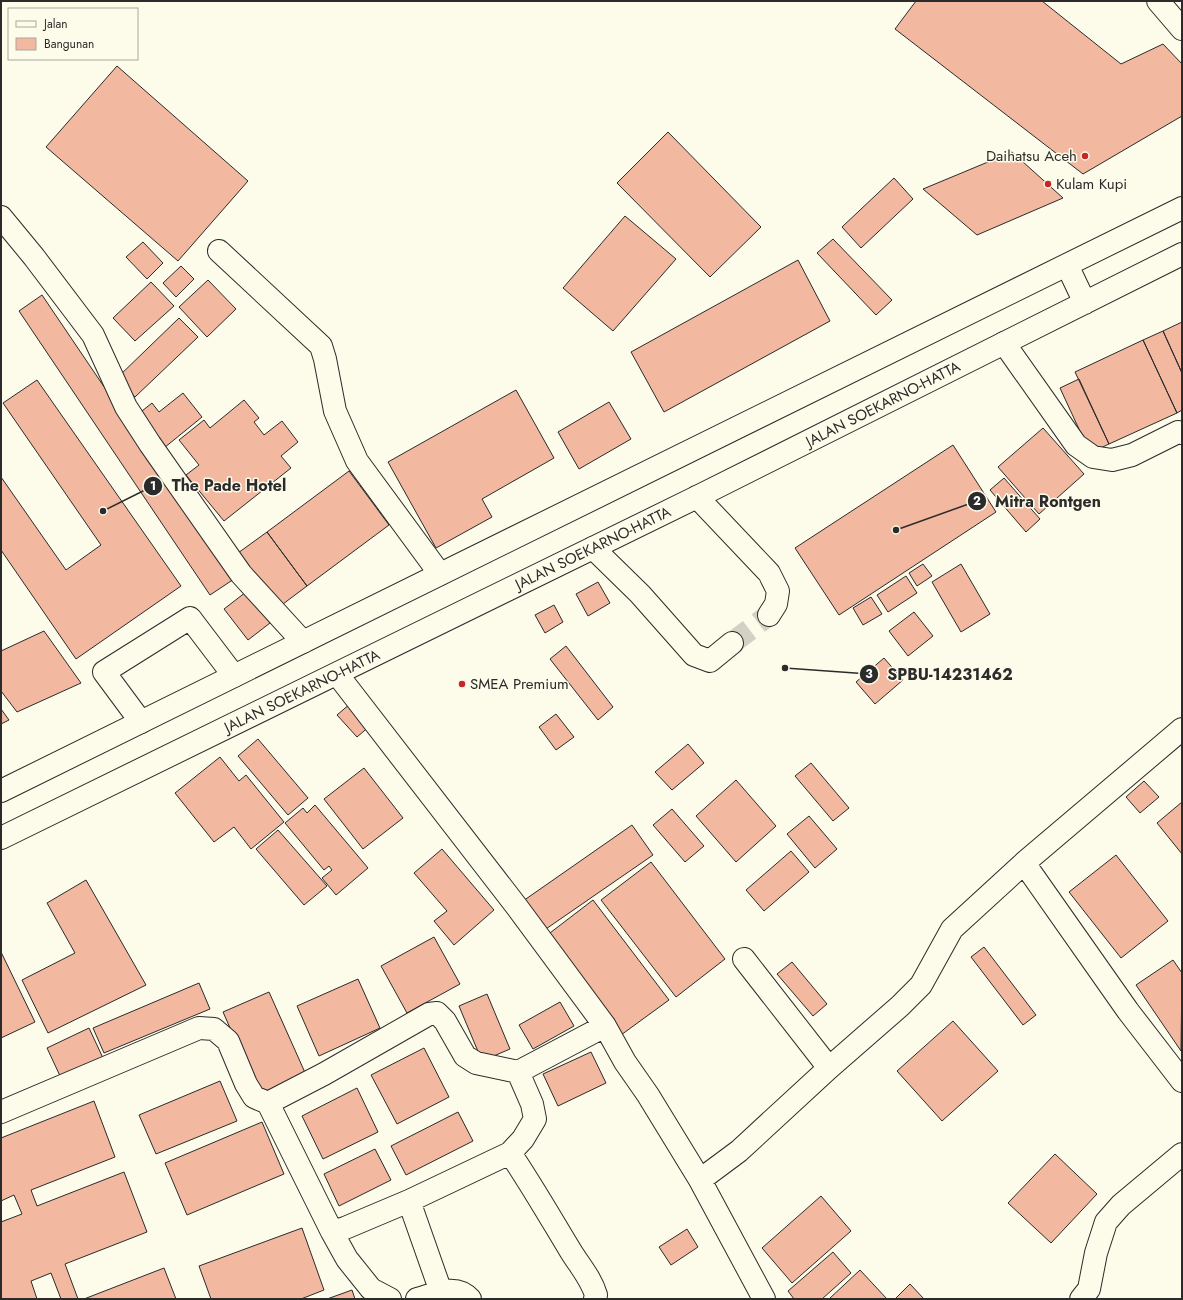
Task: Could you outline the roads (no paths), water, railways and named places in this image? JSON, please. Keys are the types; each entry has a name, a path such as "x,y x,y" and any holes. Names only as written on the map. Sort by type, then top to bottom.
{"main road":[{"path":"1158,1 1182,29"},
{"path":"1,791 1182,208"},
{"path":"1,217 34,257 93,336 130,413 240,574 303,642"},
{"path":"219,251 321,346 335,411 357,461 440,574"},
{"name":"JALAN SOEKARNO-HATTA","path":"1,838 697,497 1182,254"},
{"path":"1067,265 1085,303"},
{"path":"1004,343 1076,444 1093,457 1112,460 1132,455 1178,432 1182,433"},
{"path":"697,497 769,573 778,591 776,604 769,615"},
{"path":"593,548 640,594 694,655 710,661 732,643"},
{"path":"141,722 104,672 190,618 234,676"},
{"path":"337,674 517,907 605,1026 625,1062 648,1095 700,1180 764,1299"},
{"path":"700,1180 739,1151 829,1068 900,1006 921,985 952,929 1024,863 1182,729"},
{"path":"1024,863 1128,1011 1182,1081"},
{"path":"744,958 829,1068"},
{"path":"1,1112 199,1028 214,1029 228,1041 246,1084 254,1097 271,1102 429,1014 437,1013 445,1020 465,1056 476,1063 518,1072 605,1026"},
{"path":"338,1230 410,1201 512,1155 535,1119 532,1104 518,1072"},
{"path":"271,1102 338,1230 347,1260 371,1288 390,1299"},
{"path":"1081,1299 1089,1289 1096,1253 1106,1222 1121,1205 1182,1154"},
{"path":"512,1155 571,1252 593,1284 596,1295 595,1299"},
{"path":"410,1201 441,1292"},
{"path":"417,1299 453,1289 466,1295 470,1299"}],"tunnel":[{"path":"732,643 769,615"}],"place":[{"name":"Daihatsu Aceh","path":"1085,156"},
{"name":"Kulam Kupi","path":"1048,184"},
{"name":"The Pade Hotel","path":"103,511"},
{"name":"Mitra Rontgen","path":"896,530"},
{"name":"SPBU-14231462","path":"785,668"},
{"name":"SMEA Premium","path":"462,684"}]}
